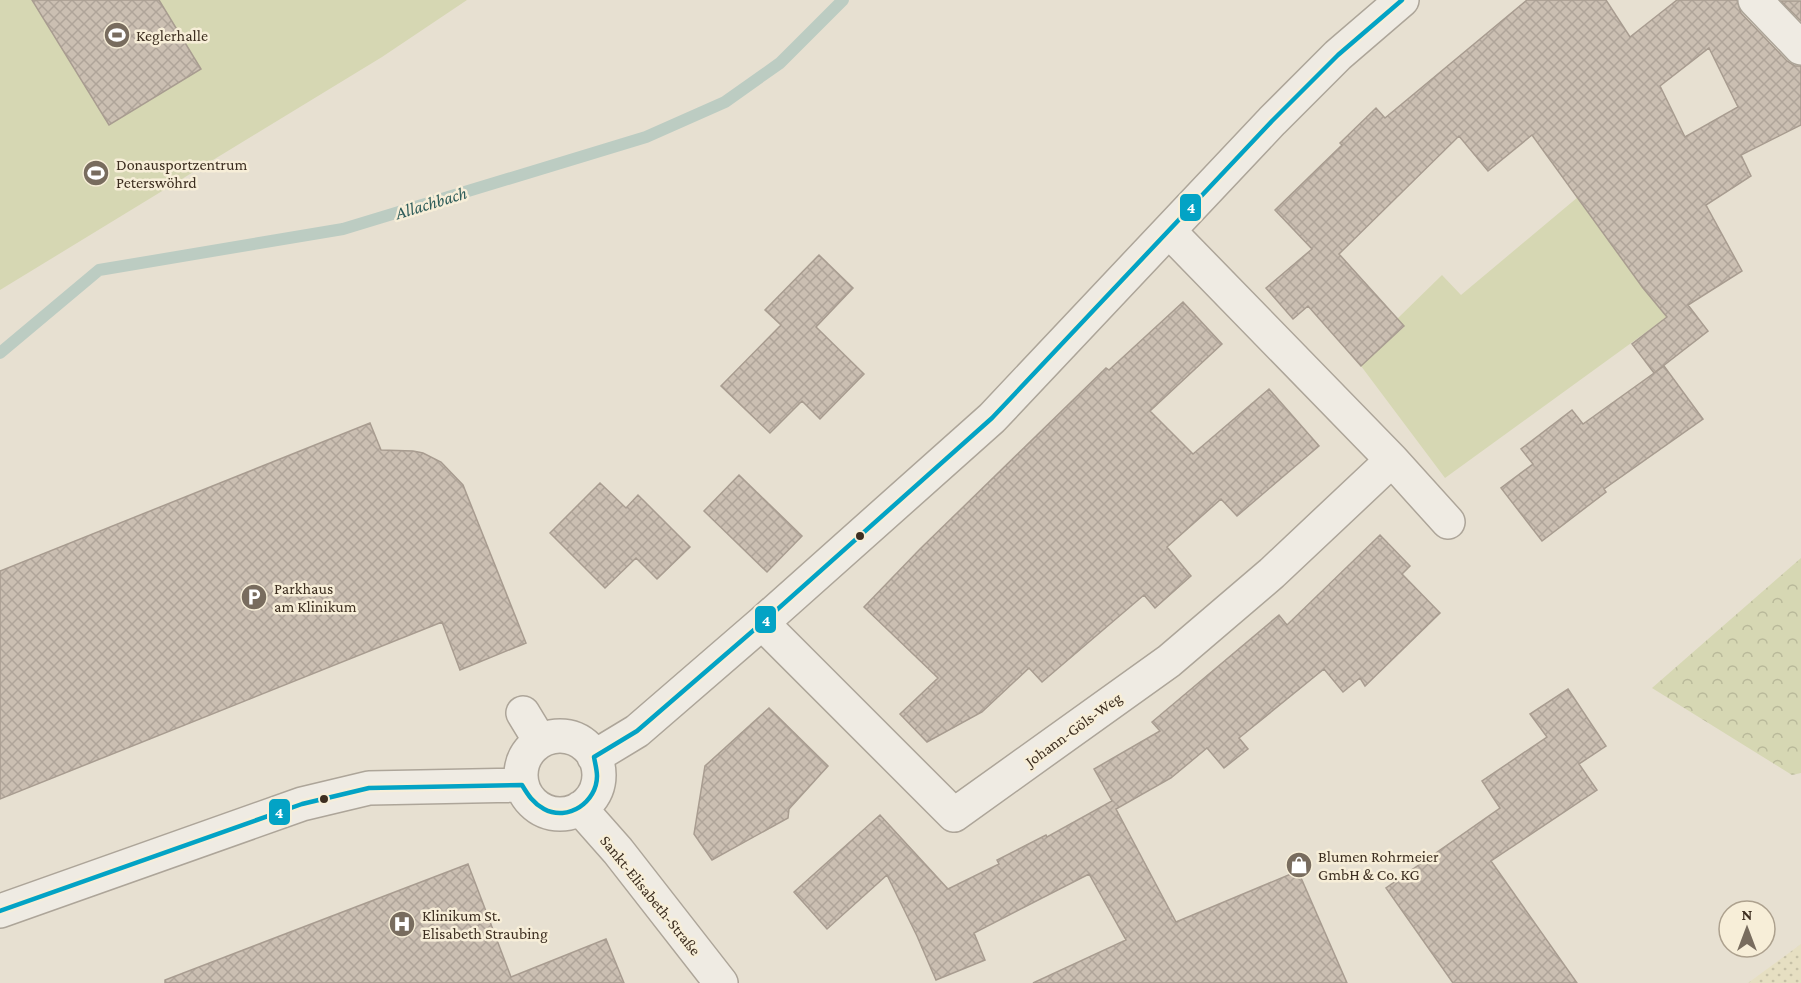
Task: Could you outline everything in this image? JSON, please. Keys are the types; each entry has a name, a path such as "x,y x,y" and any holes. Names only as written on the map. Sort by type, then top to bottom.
{"street":[{"path":"594,757 637,731 992,418 1280,113 1338,55 1401,0"},
{"path":"1755,0 1801,48"},
{"path":"1169,231 1392,459 1448,522"},
{"name":"Johann-Göls-Weg","path":"762,623 954,815 1169,661 1272,573 1392,459"},
{"path":"523,713 540,741"},
{"path":"0,911 302,804 369,788 511,785 527,796 534,805 545,811 568,813 589,801 598,780 598,768 587,747 570,738 551,737 540,741 526,756 521,775 511,785"},
{"name":"Sankt-Elisabeth-Straße","path":"580,808 618,851 721,983"}],"shaded area":[{"path":"1801,944 1801,983 1748,983"}],"green space":[{"name":"Donausportzentrum Peterswöhrd","path":"0,0 467,0 382,57 0,290"},
{"path":"1578,197 1667,317 1445,478 1361,366 1404,327 1397,319 1442,275 1461,295"},
{"path":"1801,558 1801,773 1792,775 1652,688"}],"building":[{"name":"Keglerhalle","path":"32,0 159,0 201,69 109,125"},
{"path":"1527,0 1606,0 1630,37 1677,0 1737,0 1741,13 1787,61 1795,66 1801,66 1801,125 1741,155 1751,176 1706,205 1742,271 1688,305 1708,331 1654,373 1632,344 1667,317 1643,288 1532,135 1488,171 1459,136 1339,254 1404,326 1361,366 1308,306 1293,319 1266,288 1312,249 1275,210 1342,145 1340,143 1376,108 1385,118","holes":["1709,48 1738,107 1685,137 1660,86"]},
{"path":"1781,1 1801,1 1801,21"},
{"path":"819,255 853,288 816,327 864,374 820,419 802,401 770,433 721,386 781,325 765,310"},
{"path":"1183,302 1222,344 1150,411 1193,454 1269,389 1319,446 1237,516 1221,499 1167,547 1191,576 1155,608 1144,595 1042,682 1029,668 982,712 927,742 900,714 938,678 864,607 920,549 1106,368 1109,370"},
{"path":"1664,366 1703,419 1604,489 1606,492 1542,541 1501,488 1533,464 1521,449 1572,410 1583,424"},
{"name":"Parkhaus am Klinikum","path":"370,423 381,450 423,453 441,462 463,485 526,643 460,670 442,622 0,799 0,571"},
{"path":"739,475 802,536 767,572 704,511"},
{"path":"600,483 626,508 638,495 690,547 657,579 636,558 605,588 550,533"},
{"path":"1380,535 1410,566 1402,574 1440,613 1365,686 1360,678 1343,692 1324,669 1239,738 1248,749 1224,768 1207,748 1171,778 1116,809 1176,922 1298,871 1347,983 1033,983 1126,940 1089,874 974,933 985,960 936,980 887,875 827,929 794,892 880,815 948,889 999,864 997,860 1046,835 1047,837 1112,801 1094,769 1160,731 1152,722 1279,615 1287,625"},
{"path":"1568,689 1606,746 1579,764 1597,790 1491,861 1577,983 1453,983 1386,888 1500,808 1482,781 1547,737 1530,714"},
{"path":"769,708 828,766 789,809 788,818 712,860 694,834 705,766"},
{"name":"Klinikum St. Elisabeth Straubing","path":"468,864 511,977 606,939 624,983 165,983 165,980"}],"waterway":[{"name":"Allachbach","path":"0,353 99,270 343,229 646,137 725,102 780,63 843,0"}],"transit line":[{"name":"4","path":"0,911 302,804 369,788 522,785 534,801 544,809 562,813 580,807 587,801 596,785 594,757 637,731 992,418 1272,121 1338,55 1402,0"}],"place":[{"name":"Keglerhalle","path":"117,35"},
{"name":"Donausportzentrum Peterswöhrd","path":"96,173"},
{"name":"Parkhaus am Klinikum","path":"254,597"},
{"name":"Blumen Rohrmeier GmbH & Co. KG","path":"1299,865"},
{"name":"Klinikum St. Elisabeth Straubing","path":"402,924"}]}
